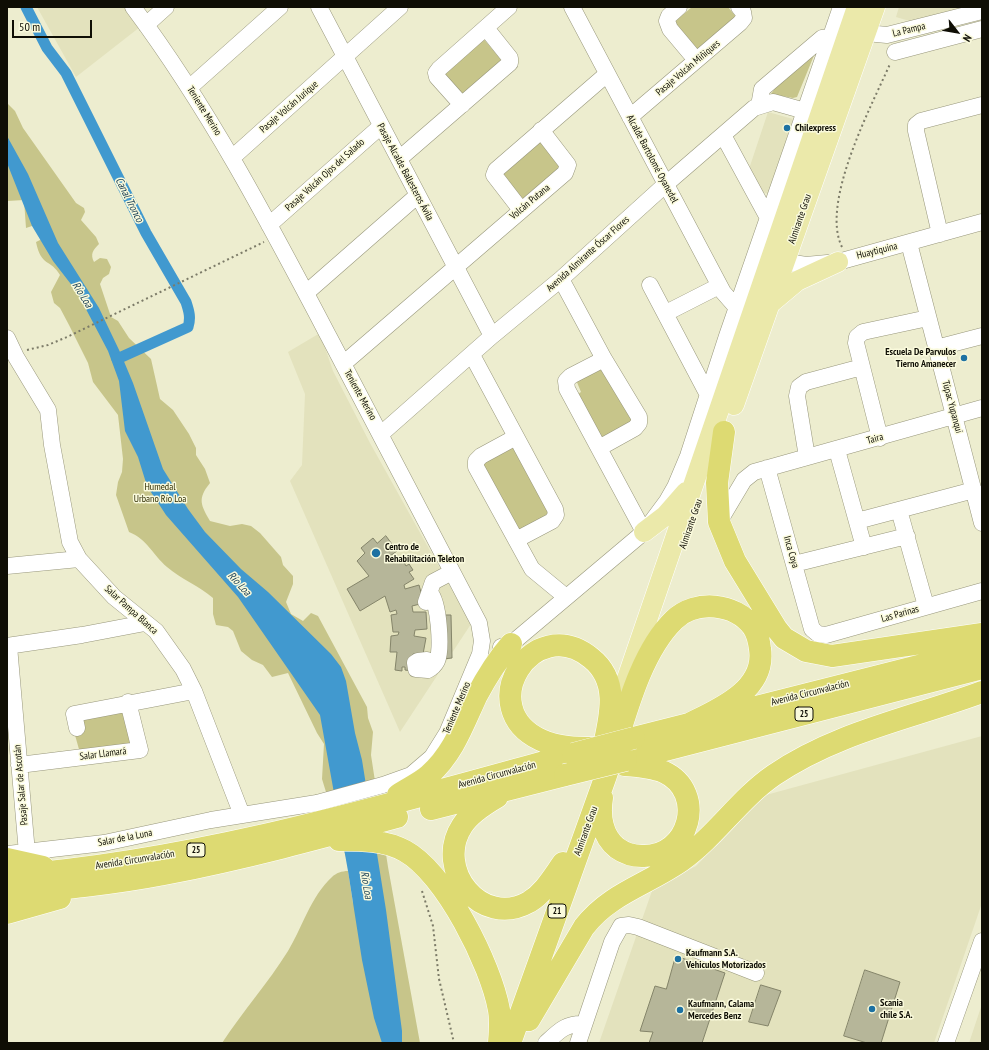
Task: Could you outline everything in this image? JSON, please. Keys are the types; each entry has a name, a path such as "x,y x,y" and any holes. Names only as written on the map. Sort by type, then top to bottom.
{"highway":[{"path":"724,432 717,483 719,522 732,556 776,628 792,644 806,651 822,656 844,656 982,634"},
{"path":"644,664 668,626 688,611 703,606 718,607 738,614 750,624 758,636 761,652 758,667 751,683 729,703 690,723"},
{"path":"401,797 429,775 445,757 458,738 485,682 501,656 511,644"},
{"path":"561,646 580,651 593,660 606,674 610,688 611,706 606,754 551,744 533,735 521,725 512,706 511,682 518,668 530,655 544,648 561,646"},
{"name":"Avenida Circunvalación","path":"7,876 70,871 175,854 324,825 401,797 515,788 565,776 606,754 690,723 982,650"},
{"name":"Almirante Grau","path":"511,1042 563,863 606,754 644,664"},
{"name":"Avenida Circunvalación","path":"7,894 96,885 195,868 304,842 324,825 401,797 606,754 982,668"},
{"path":"511,1042 578,938 596,914 620,895 656,877 690,855 765,781 805,756 850,735 982,692"},
{"name":"Almirante Grau","path":"511,1042 606,754"},
{"path":"515,788 478,810 462,826 455,841 454,860 462,885 472,896 485,904 498,909 513,908 535,898 549,884 563,863"},
{"path":"324,825 356,840 379,842 397,848 414,857 434,876 482,957 511,1042"},
{"path":"17,856 41,867 70,871"},
{"path":"7,913 52,901 96,885"}],"main road":[{"name":"Almirante Grau","path":"644,664 770,303 778,261 804,162 848,22 857,7"},
{"name":"Almirante Grau","path":"606,754 696,475 736,357 778,261 848,22 875,7"},
{"path":"797,133 804,162"},
{"path":"770,303 797,281 843,260"},
{"path":"727,336 736,357"},
{"path":"644,532 674,507 696,475"}],"street":[{"name":"Teniente Merino","path":"133,7 189,88 233,157 381,434 479,623 482,641 476,662 447,734 432,757 418,770 401,797 324,825"},
{"path":"146,25 166,7"},
{"path":"189,88 280,7"},
{"name":"Pasaje Alcalde Ballesteros Ávila","path":"318,7 492,336"},
{"name":"Pasaje Volcán Jurique","path":"233,157 400,7"},
{"path":"462,105 437,77 436,73 509,7"},
{"path":"827,7 848,22"},
{"name":"Alcalde Bartolomé Oyanedel","path":"573,8 720,286 737,308"},
{"path":"674,11 667,21 670,29 696,60"},
{"name":"La Pampa","path":"848,22 887,35 982,11"},
{"name":"Pasaje Volcán Miñiques","path":"630,117 740,23 742,12"},
{"name":"Almirante Grau","path":"476,662 485,655 511,644 644,532 667,501 679,477 708,395 830,37 848,22"},
{"path":"399,159 510,63 510,58 486,28"},
{"name":"La Pampa","path":"895,52 982,29"},
{"path":"759,106 762,89 822,38 830,37"},
{"path":"521,210 497,181 494,175 496,170 607,74"},
{"name":"Avenida Almirante Óscar Flores","path":"381,434 492,336 561,279 666,184 759,106 770,102 780,103 805,111"},
{"path":"940,234 916,131 916,125 921,121 982,105"},
{"name":"Pasaje Volcán Ojos del Salado","path":"273,231 381,126"},
{"name":"Volcán Putana","path":"343,364 568,169 568,164 541,130"},
{"path":"723,135 768,218"},
{"path":"306,292 418,195"},
{"name":"Huaytiquina","path":"778,261 806,265 843,260 982,222"},
{"name":"Túpac Yupanqui","path":"909,243 982,520"},
{"path":"561,279 604,358 639,417 639,423 635,428 599,448"},
{"path":"650,284 708,395"},
{"path":"666,313 720,286"},
{"path":"880,438 856,343 857,337 863,332 928,318"},
{"path":"936,348 982,336"},
{"name":"Salar Pampa Blanca","path":"7,338 16,357 48,410 52,445 70,542 79,559 114,597 156,631 183,669 194,691 242,815"},
{"path":"472,354 555,509 556,515 552,521 516,540"},
{"path":"604,358 571,376 566,381 567,389 644,532"},
{"path":"807,457 798,387 806,382 862,367"},
{"name":"Taira","path":"719,522 744,480 754,472 880,438 982,408"},
{"path":"516,437 481,456 476,461 476,467 532,569 566,597"},
{"path":"837,450 864,547"},
{"name":"Inca Coya","path":"767,468 812,629 818,634"},
{"path":"857,521 974,490"},
{"path":"899,510 926,606"},
{"path":"794,564 906,536"},
{"path":"7,566 79,559"},
{"path":"430,660 429,622 426,599 430,593 433,582 452,572"},
{"name":"Las Parinas","path":"818,634 826,634 982,591"},
{"path":"8,646 82,635 145,623"},
{"path":"479,623 494,639 511,644"},
{"name":"Pasaje Salar de Ascotán","path":"8,646 11,721 19,765 17,856"},
{"path":"77,728 74,714 128,702 194,691"},
{"name":"Salar Llamará","path":"19,765 140,750 128,702"},
{"name":"Salar de la Luna","path":"7,854 17,856 104,843 242,815 324,825"},
{"path":"578,1043 612,942 621,926 629,925 638,927 756,973"},
{"path":"946,1043 982,941"},
{"path":"546,1043 560,1030 572,1024 584,1024"}],"path":[{"path":"843,260 838,240 837,221 842,184 850,157 895,52"},
{"path":"16,357 25,351 48,345 67,337 197,276 273,231"},
{"path":"422,891 433,926 439,979 454,1043"}],"shaded area":[{"path":"37,7 125,7 140,27 76,77"},
{"path":"899,7 966,7 913,22 896,17"},
{"path":"768,112 793,119 769,194 758,191 748,172"},
{"name":"Centro de Rehabilitación Teleton","path":"320,333 333,371 370,443 471,624 400,732 290,481 302,465 305,394 288,352"},
{"path":"982,736 982,903 934,1043 599,1043 653,888 696,866 766,795"},
{"path":"982,1004 982,1043 969,1043"}],"green space":[{"path":"692,7 728,7 737,18 696,52 673,23"},
{"path":"482,37 503,62 463,97 441,73"},
{"path":"815,53 797,97 793,98 771,94 778,84"},
{"name":"Humedal Urbano Río Loa","path":"7,103 15,111 23,128 76,203 84,208 85,212 81,220 96,237 99,244 93,252 92,257 94,262 100,258 107,259 111,267 109,274 103,278 100,284 111,317 118,321 129,338 151,359 160,399 173,410 189,434 196,448 196,455 205,469 210,483 203,493 202,502 204,511 210,521 230,526 242,524 251,526 260,533 281,557 283,565 293,576 293,584 286,602 291,614 303,621 311,613 318,616 367,707 368,718 373,732 371,755 388,867 420,1043 222,1043 280,963 293,942 318,893 335,874 348,871 353,903 354,883 322,779 324,744 317,733 288,673 272,677 263,665 252,660 241,651 233,631 228,627 216,625 213,614 213,598 172,571 141,539 129,532 116,495 118,482 122,472 123,459 118,415 93,382 88,363 60,308 54,303 51,292 60,275 57,270 43,259 38,250 36,242 42,239 35,225 26,228 24,200 7,201"},
{"path":"541,140 565,169 523,204 499,174"},
{"path":"601,361 632,418 629,429 607,440 597,437 575,396 581,392 574,375"},
{"path":"513,444 553,515 519,534 479,463"},
{"path":"122,710 131,744 80,753 75,735 80,717"}],"water":[{"name":"Río Loa","path":"7,136 28,174 58,243 99,308 133,383 163,469 188,509 205,532 241,569 268,592 331,654 341,667 346,681 355,733 362,760 386,910 402,1031 402,1043 382,1043 374,1018 362,960 348,871 320,715 238,597 166,515 147,486 138,457 125,431 119,381 108,351 77,292 53,261 32,226 7,163"}],"building":[{"path":"386,536 397,551 390,556 394,563 402,559 406,566 409,564 413,570 409,572 414,579 404,585 405,589 419,585 424,603 412,606 413,612 426,612 427,629 415,630 414,636 426,638 423,654 413,654 411,671 405,670 405,667 402,667 402,671 395,670 397,652 390,652 391,636 398,635 399,632 393,632 391,615 397,614 396,610 390,612 385,596 360,611 347,589 369,576 357,561 365,553 361,548 373,538 377,543"},
{"path":"442,615 451,615 452,658 443,659"},
{"name":"Kaufmann, Calama Mercedes Benz","path":"676,956 725,973 702,1043 649,1043 653,1032 640,1031 655,986 666,989"},
{"name":"Scania chile S.A.","path":"865,970 900,982 881,1043 867,1043 844,1036"},
{"path":"761,985 781,991 768,1026 749,1022"}],"waterway":[{"name":"Canal Tronco","path":"26,7 47,48 66,73 146,233 188,308 188,327 117,359"}],"place":[{"name":"Chilexpress","path":"787,128"},
{"name":"Escuela De Parvulos Tierno Amanecer","path":"964,358"},
{"name":"Centro de Rehabilitación Teleton","path":"376,553"},
{"name":"Kaufmann S.A. Vehiculos Motorizados","path":"678,959"},
{"name":"Scania chile S.A.","path":"872,1009"},
{"name":"Kaufmann, Calama Mercedes Benz","path":"680,1010"}]}
